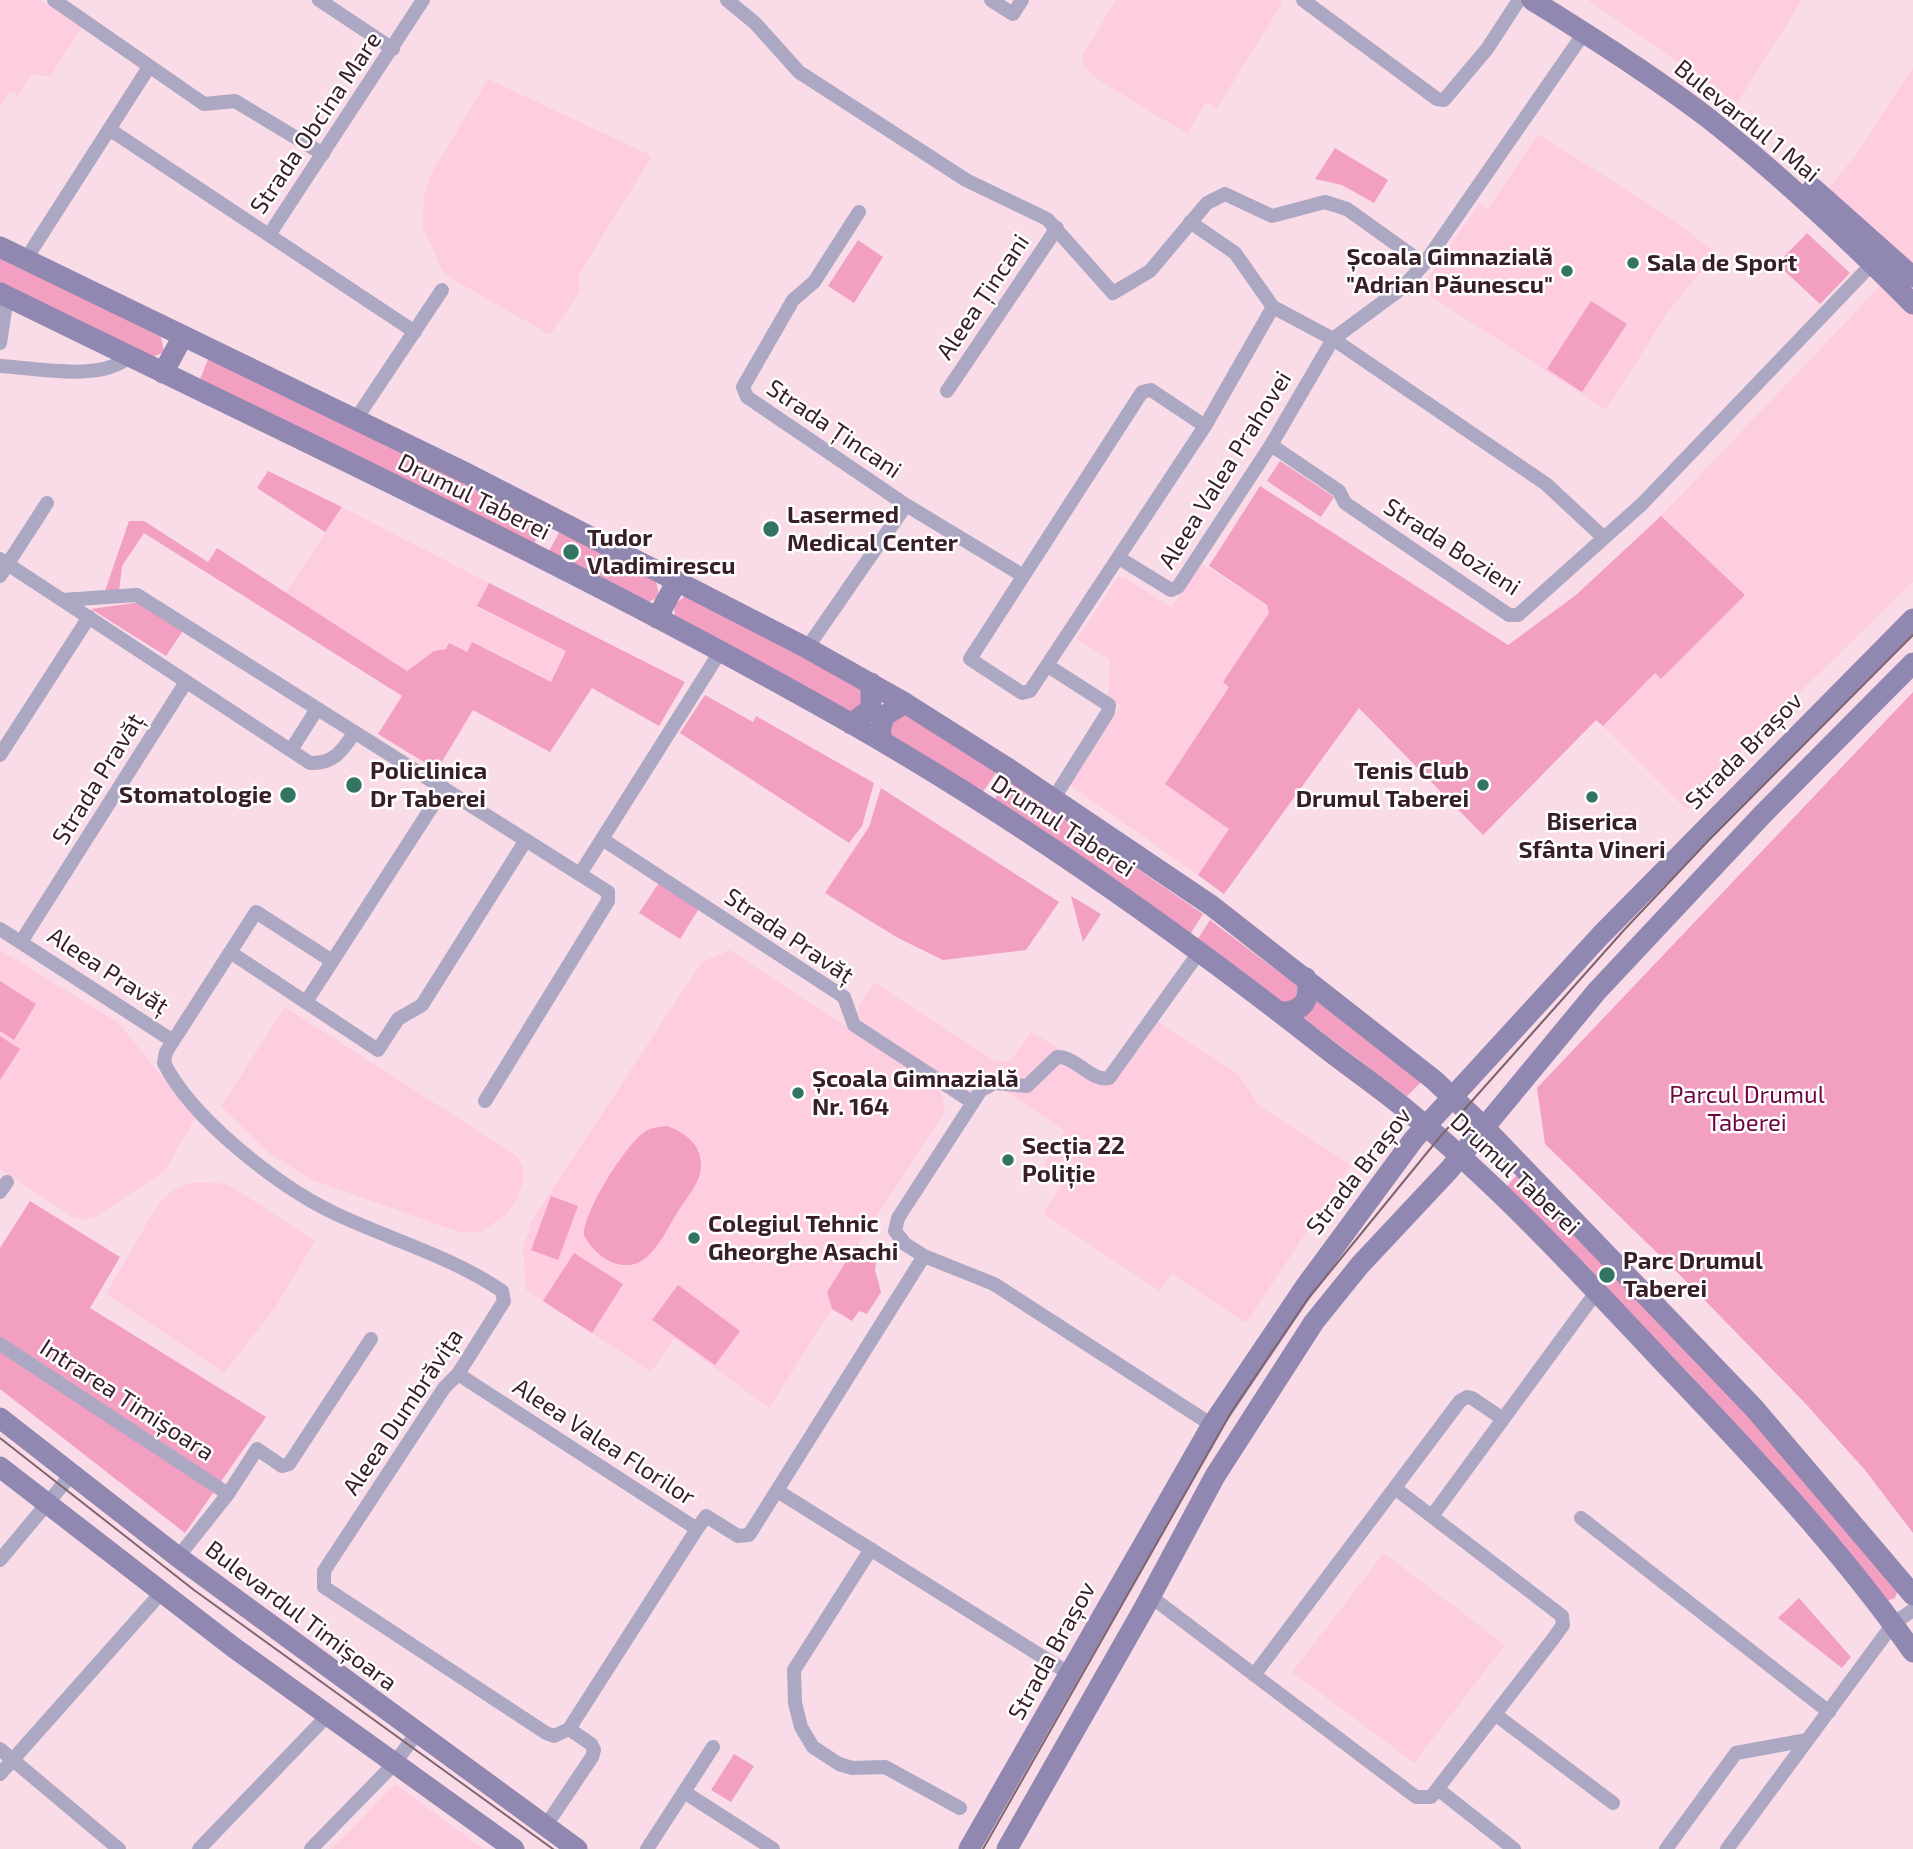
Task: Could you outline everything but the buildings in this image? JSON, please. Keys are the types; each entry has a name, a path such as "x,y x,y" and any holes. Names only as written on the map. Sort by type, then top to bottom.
{"main road":[{"name":"Bulevardul 1 Mai","path":"1532,0 1709,119 1819,212 1913,304"},
{"name":"Bulevardul 1 Mai","path":"1556,0 1647,58 1710,104 1819,194 1913,277"},
{"name":"Drumul Taberei","path":"0,247 356,419 807,648 905,703 1054,798 1212,906 1306,978 1485,1126 1755,1408 1913,1595"},
{"name":"Drumul Taberei","path":"4,295 657,618 720,652 883,742 1049,846 1200,951 1460,1156 1597,1291 1773,1481 1894,1624 1913,1652"},
{"path":"163,373 183,336"},
{"path":"657,618 677,581"},
{"name":"Strada Brașov","path":"969,1849 1212,1425 1353,1220 1426,1127 1628,907 1913,619"},
{"path":"1007,1849 1233,1446 1309,1330 1360,1265 1460,1156 1597,991 1662,920 1913,663"},
{"path":"851,724 871,709 871,683"},
{"path":"883,742 880,731 884,716 905,703"},
{"path":"1280,1012 1294,1012 1305,1004 1309,992 1306,978"},
{"name":"Bulevardul Timișoara","path":"0,1418 178,1557 416,1734 577,1849"},
{"path":"0,1467 161,1593 514,1849"}],"street":[{"path":"54,0 204,104 235,101 323,154"},
{"path":"319,0 393,49"},
{"name":"Strada Obcina Mare","path":"269,235 423,0"},
{"path":"727,0 755,23 799,72 966,180 1047,219 1113,293 1150,271 1207,203 1225,194 1272,216 1325,202 1348,209 1424,264"},
{"path":"991,0 1013,15 1022,0"},
{"path":"1303,0 1437,99 1444,100 1487,49 1519,0"},
{"name":"Aleea Valea Prahovei","path":"1022,575 970,659 1027,693 1048,666 1119,558 1175,589 1271,445 1333,339 1402,288 1424,264 1584,33"},
{"path":"26,259 149,67"},
{"name":"Strada Obcina Mare","path":"109,130 415,332"},
{"name":"Strada Țincani","path":"859,212 814,282 793,300 743,387 747,397 906,505 1022,575"},
{"path":"1190,222 1235,253 1273,307 1333,339 1546,484 1603,537"},
{"name":"Aleea Țincani","path":"947,391 1057,228"},
{"name":"Strada Bozieni","path":"1271,445 1339,491 1345,503 1504,612 1520,614 1642,504 1872,264"},
{"path":"356,419 442,290"},
{"path":"0,343 4,295"},
{"path":"1119,558 1205,426 1273,307"},
{"path":"0,366 110,370 130,357"},
{"path":"1022,575 1146,388 1205,426"},
{"path":"47,503 3,566 89,617 310,763 323,763 342,752 355,732"},
{"name":"Strada Țincani","path":"807,648 906,505"},
{"path":"62,600 137,595 608,892 610,898 485,1101"},
{"path":"0,755 89,617"},
{"path":"580,874 720,652"},
{"path":"1048,666 1109,705 1108,712 1054,798"},
{"name":"Strada Pravăț","path":"21,942 186,682"},
{"path":"291,750 317,709"},
{"path":"306,1002 444,788"},
{"name":"Strada Pravăț","path":"602,839 844,997 854,1025 972,1102"},
{"path":"230,952 378,1050 397,1018 422,1005 526,840"},
{"name":"Aleea Pravăț","path":"0,929 173,1041 256,912 332,961"},
{"path":"1200,951 1109,1078 1101,1079 1065,1057 1058,1056 1027,1086 991,1084 981,1090 895,1225 899,1238 924,1256 994,1284 1212,1425"},
{"name":"Aleea Dumbrăvița","path":"173,1041 164,1058 168,1071 211,1122 245,1153 288,1186 334,1213 434,1254 480,1277 502,1292 504,1301 458,1374 437,1398 324,1571 321,1580 324,1587 546,1733 554,1735 569,1729"},
{"name":"Aleea Valea Florilor","path":"458,1374 697,1530 706,1516 738,1536 749,1535 779,1492 924,1256"},
{"path":"1432,1516 1597,1291"},
{"path":"178,1557 228,1494 257,1449 282,1466 289,1464 371,1339"},
{"name":"Intrarea Timișoara","path":"0,1344 228,1494"},
{"path":"1254,1675 1467,1397 1503,1419"},
{"path":"0,1560 71,1475"},
{"path":"1150,1596 1416,1797 1431,1797 1563,1625 1562,1616 1396,1489"},
{"path":"779,1492 1070,1674"},
{"path":"1581,1518 1829,1712"},
{"path":"545,1827 594,1750 591,1744 569,1729 697,1530"},
{"path":"871,1549 794,1670 795,1703 801,1727 813,1746 839,1764 885,1767 960,1808"},
{"path":"0,1774 161,1593"},
{"path":"1727,1849 1894,1624 1913,1610"},
{"path":"199,1849 328,1715"},
{"path":"1496,1715 1613,1804"},
{"path":"312,1849 394,1764 416,1734"},
{"path":"1670,1848 1736,1753 1807,1740"},
{"path":"647,1849 713,1747"},
{"path":"0,1749 118,1849"},
{"path":"1439,1790 1514,1849"},
{"path":"684,1792 773,1849"}],"shaded area":[{"path":"0,0 41,0 82,27 50,77 32,74 18,96 10,91 0,107"},
{"path":"1116,0 1283,2 1217,108 1206,102 1187,134 1097,79 1083,65 1083,54"},
{"path":"1588,0 1802,0 1737,103"},
{"path":"1913,67 1913,582 1750,741 1687,810 1603,726 1655,673 1661,678 1745,595 1661,516 1882,284 1808,213 1855,156"},
{"path":"488,79 652,156 578,276 580,291 550,335 444,274 423,228 424,194 431,174"},
{"name":"Școala Gimnazială \"Adrian Păunescu\"","path":"1538,134 1671,218 1716,253 1668,312 1606,410 1420,289 1479,204 1488,209"},
{"path":"342,507 489,583 477,607 567,651 551,682 472,643 467,652 434,651 407,671 286,593"},
{"path":"1202,564 1267,605 1269,613 1223,682 1229,687 1165,784 1230,829 1198,875 1070,785 1121,706 1108,698 1110,660 1077,639 1118,577 1125,578 1171,607"},
{"path":"0,950 119,1023 195,1118 165,1171 95,1217 85,1220 73,1217 0,1169"},
{"path":"730,950 939,1087 943,1100 944,1113 828,1291 832,1309 769,1408 674,1338 651,1372 526,1290 523,1248 532,1220 702,962"},
{"path":"874,982 995,1061 1010,1061 1031,1032 1105,1076 1148,1015 1238,1074 1259,1105 1351,1165 1246,1323 1172,1274 1160,1291 1043,1214 1065,1179 1044,1164 1065,1131 999,1087 990,1089 982,1101 860,1022 858,1007"},
{"path":"285,1007 517,1156 523,1167 523,1182 517,1200 507,1214 482,1231 462,1233 312,1180 270,1154 221,1106"},
{"path":"213,1182 229,1185 315,1241 277,1305 224,1373 106,1294 158,1204 173,1190 191,1183"},
{"path":"1384,1553 1505,1645 1414,1763 1292,1672"},
{"path":"395,1784 481,1847 483,1849 331,1849"}],"green space":[{"path":"1335,148 1388,180 1374,203 1342,185 1315,179"},
{"path":"1807,233 1850,273 1820,304 1777,264"},
{"path":"858,240 883,257 854,303 828,286"},
{"path":"0,255 161,337 164,352 150,358 0,285"},
{"path":"1591,301 1627,324 1582,392 1547,369"},
{"path":"209,357 544,523 533,546 199,382"},
{"path":"1280,461 1334,497 1321,517 1267,481"},
{"path":"268,471 342,507 325,532 257,488"},
{"path":"1260,486 1508,645 1576,595 1661,516 1745,595 1661,679 1655,673 1603,726 1596,720 1483,835 1359,708 1224,894 1198,875 1229,829 1165,784 1229,687 1223,682 1269,613 1267,605 1209,566"},
{"path":"129,521 144,521 208,562 217,548 407,671 434,651 446,649 449,643 467,652 472,642 551,682 566,651 477,606 489,583 685,682 659,726 592,688 550,752 473,710 437,770 378,734 402,696 144,533 122,566 119,591 105,591"},
{"path":"560,531 656,581 659,597 646,603 548,553"},
{"path":"685,596 861,686 864,703 853,711 847,711 675,618 674,605"},
{"path":"141,602 184,629 166,656 91,609"},
{"name":"Parcul Drumul Taberei","path":"1913,692 1913,1533 1865,1470 1804,1402 1681,1276 1545,1144 1537,1088"},
{"path":"705,695 753,722 756,716 874,783 862,826 849,843 680,733"},
{"path":"901,713 998,770 982,793 892,738 889,733 890,721"},
{"path":"1007,779 1203,914 1189,936 993,802"},
{"path":"881,788 1059,902 1026,950 943,960 898,938 825,893 869,827"},
{"path":"660,881 700,907 680,939 639,913"},
{"path":"1071,896 1101,914 1083,942"},
{"path":"1210,920 1296,985 1301,997 1283,1006 1196,942"},
{"path":"0,981 36,1004 14,1040 0,1031"},
{"path":"1315,999 1421,1082 1407,1096 1301,1016"},
{"path":"0,1036 20,1049 0,1080"},
{"path":"667,1126 680,1132 695,1145 701,1164 699,1177 650,1254 632,1265 613,1262 596,1251 584,1235 590,1211 607,1179 628,1149 648,1130"},
{"path":"1517,1175 1735,1399 1898,1590 1895,1598 1886,1601 1694,1379 1506,1187"},
{"path":"551,1196 578,1206 558,1260 531,1250"},
{"path":"30,1201 120,1257 90,1308 266,1417 185,1533 0,1389 0,1248"},
{"path":"857,1244 877,1255 875,1270 881,1292 867,1314 859,1311 852,1321 832,1309 827,1292"},
{"path":"574,1253 623,1284 592,1333 543,1301"},
{"path":"678,1285 740,1331 715,1365 652,1320"},
{"path":"1799,1598 1851,1657 1842,1668 1778,1618"},
{"path":"734,1754 754,1766 731,1802 711,1790"}],"tram line":[{"path":"983,1849 1232,1411 1307,1300 1439,1138 1624,930 1709,840 1913,635"},
{"path":"0,1438 194,1590 553,1849"}],"place":[{"name":"Sala de Sport","path":"1633,263"},
{"name":"Școala Gimnazială \"Adrian Păunescu\"","path":"1567,271"},
{"name":"Lasermed Medical Center","path":"771,529"},
{"name":"Tudor Vladimirescu","path":"571,552"},
{"name":"Policlinica Dr Taberei","path":"354,785"},
{"name":"Tenis Club Drumul Taberei","path":"1483,785"},
{"name":"Stomatologie","path":"288,795"},
{"name":"Biserica Sfânta Vineri","path":"1592,797"},
{"name":"Școala Gimnazială Nr. 164","path":"798,1093"},
{"name":"Secția 22 Poliție","path":"1008,1160"},
{"name":"Colegiul Tehnic Gheorghe Asachi","path":"694,1238"},
{"name":"Parc Drumul Taberei","path":"1607,1275"}]}
